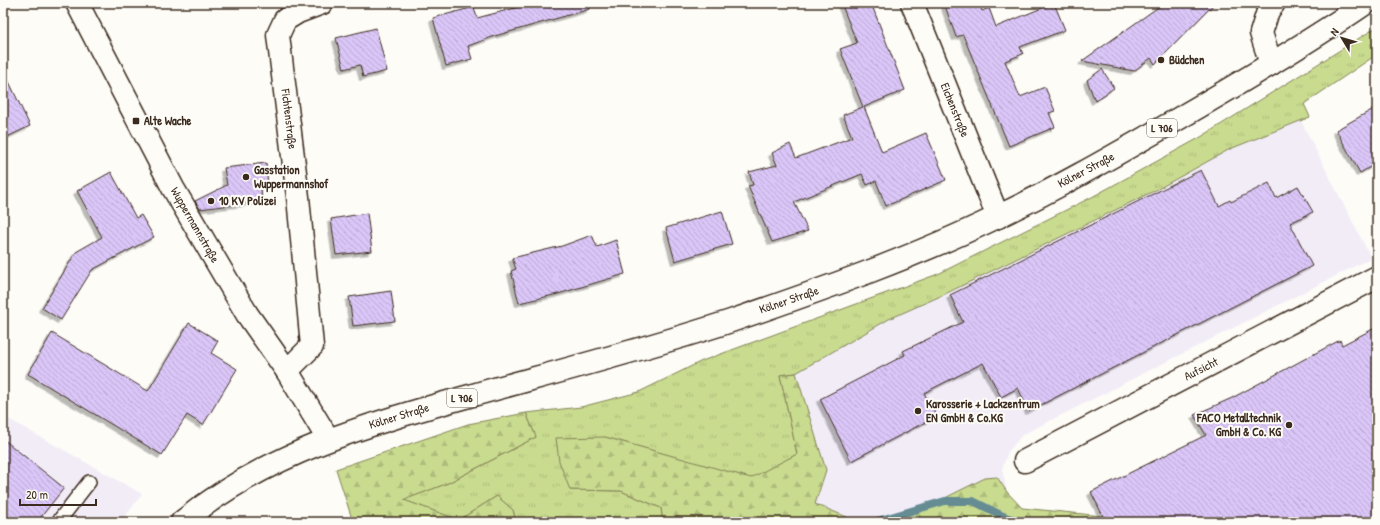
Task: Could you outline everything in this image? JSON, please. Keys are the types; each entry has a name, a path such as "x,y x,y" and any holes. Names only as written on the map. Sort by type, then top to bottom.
{"street":[{"name":"Wuppermannstraße","path":"77,3 173,188 247,314 287,371 328,439"},
{"name":"Fichtenstraße","path":"287,371 312,346 298,197 278,35 285,20 298,12 322,3"},
{"name":"Eichenstraße","path":"912,3 998,217"},
{"path":"1271,64 1261,33 1268,11 1274,3"},
{"name":"Kölner Straße","path":"182,522 194,512 242,481 272,464 328,439 404,414 644,348 730,321 915,254 998,217 1120,152 1271,64 1366,3"},
{"name":"Aufsicht","path":"1025,461 1377,277"}],"lane":[{"path":"58,522 89,482"}],"shaded area":[{"path":"1301,121 1371,258 1022,435 1008,452 1002,469 1007,492 997,477 985,478 915,513 883,522 847,522 847,517 815,504 826,470 796,373 889,319 943,295 1158,189 1230,149"},
{"path":"3,416 142,494 121,522 3,522"}],"green space":[{"path":"1377,27 1377,59 1373,57 1304,104 1310,117 1230,149 1158,189 943,295 889,319 796,373 780,375 797,454 751,479 605,437 570,490 621,491 661,508 663,522 516,522 513,510 497,496 459,520 403,500 448,483 536,437 526,413 581,407 639,392 702,361 938,274 1092,197 1201,137"},
{"path":"796,373 826,470 815,504 847,517 847,522 663,522 661,508 621,491 570,490 559,461 556,438 605,437 751,478 797,454 780,375"},
{"path":"526,413 536,437 448,483 404,500 459,520 497,496 513,510 516,522 353,522 336,469 468,424"},
{"path":"997,477 1007,492 1022,508 1103,516 1127,522 883,522 915,513 985,478"}],"building":[{"path":"518,3 589,3 590,9 495,36 468,46 472,59 446,66 433,18 474,7 477,18 519,7"},
{"path":"841,3 871,3 905,90 864,107 882,152 926,133 946,180 886,206 876,181 867,185 862,174 794,202 808,231 772,242 748,186 753,185 749,172 777,165 772,153 790,144 796,158 852,137 843,115 863,107 840,49 857,43"},
{"path":"944,3 979,3 982,11 989,8 996,27 1054,3 1065,30 1020,47 1023,54 1005,61 1020,97 1045,87 1055,111 1049,113 1055,127 1009,146 963,35 956,37"},
{"path":"1164,3 1215,3 1155,64 1151,58 1134,71 1082,61"},
{"path":"376,28 387,71 363,77 360,65 344,69 336,38"},
{"path":"3,69 30,126 3,139"},
{"path":"1102,69 1114,88 1095,101 1087,80"},
{"path":"1377,107 1377,163 1360,173 1336,130"},
{"name":"Gasstation Wuppermannshof","path":"266,163 268,186 261,187 262,201 200,209 195,201 227,185 224,168"},
{"path":"1201,170 1219,206 1230,200 1231,202 1269,183 1276,198 1298,186 1313,212 1290,223 1312,266 1029,411 1018,388 1001,397 983,363 924,393 937,416 851,461 820,399 905,355 903,351 963,322 950,295"},
{"path":"111,172 136,218 141,215 154,237 92,270 61,320 42,308 76,252 102,237 77,191"},
{"path":"722,211 732,244 675,261 666,228"},
{"path":"367,213 372,251 336,255 331,219"},
{"path":"592,235 597,247 616,240 625,274 558,294 519,303 511,271 516,269 512,258 562,246"},
{"path":"391,291 395,321 353,326 349,297"},
{"path":"189,323 218,341 211,353 237,369 203,425 187,415 162,455 28,374 52,333 148,391"},
{"name":"FACO Metalltechnik GmbH & Co. KG","path":"1377,327 1377,522 1127,522 1103,516 1091,492 1206,435 1194,415 1232,398 1340,340 1342,345"},
{"path":"3,439 64,488 37,522 3,522"}],"waterway":[{"path":"874,522 945,501 973,501 1005,517 1023,522"}],"place":[{"name":"Büdchen","path":"1161,60"},
{"name":"Alte Wache","path":"136,121"},
{"name":"Gasstation Wuppermannshof","path":"246,177"},
{"name":"10 KV Polizei","path":"211,201"},
{"name":"Karosserie + Lackzentrum EN GmbH & Co.KG","path":"918,411"},
{"name":"FACO Metalltechnik GmbH & Co. KG","path":"1289,425"}]}
